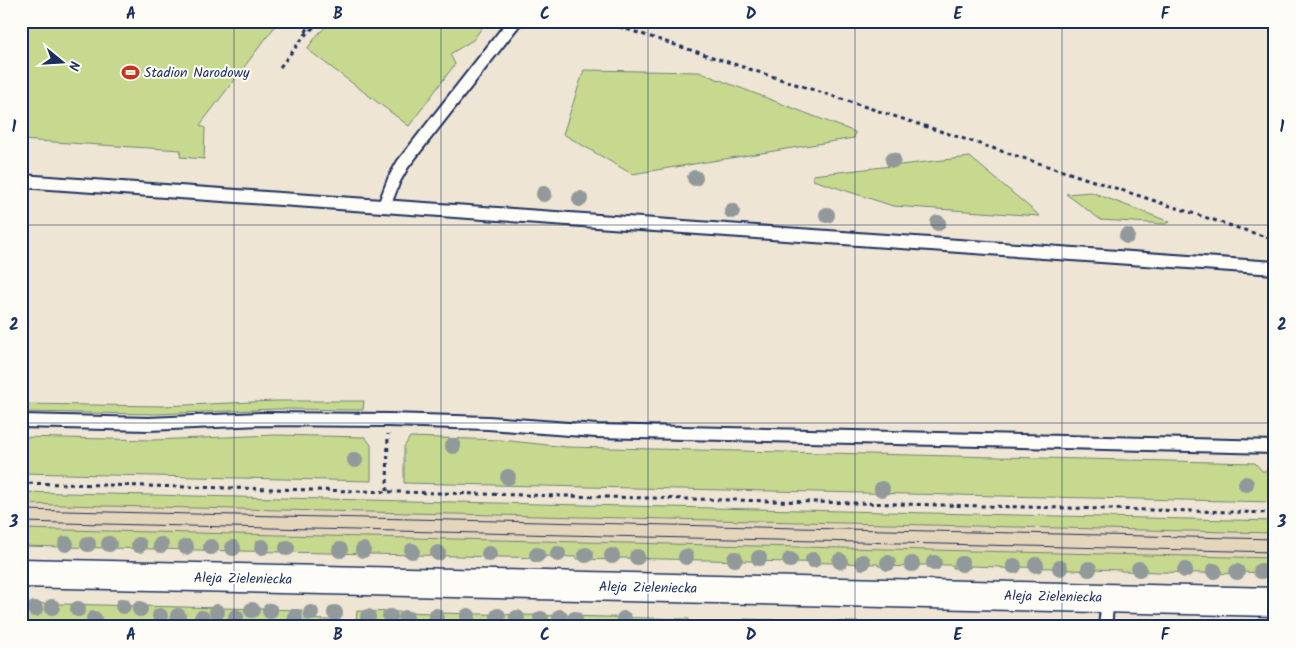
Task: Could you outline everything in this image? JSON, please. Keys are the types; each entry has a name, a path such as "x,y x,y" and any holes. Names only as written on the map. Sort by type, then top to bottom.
{"street":[{"name":"Aleja Zieleniecka","path":"21,573 1275,602"}],"lane":[{"path":"384,206 394,180 403,164 515,21"},
{"path":"21,182 1275,268"},
{"path":"21,421 149,424 261,419 398,420 488,422 596,431 1275,447"},
{"path":"1105,627 1108,598"}],"path":[{"path":"306,34 311,21"},
{"path":"280,67 306,34 321,21"},
{"path":"615,21 616,26 1275,240"},
{"path":"387,491 388,445"},
{"path":"21,483 1275,512"}],"shaded area":[{"path":"21,504 1275,533 1275,558 21,529"}],"green space":[{"name":"Stadion Narodowy","path":"21,21 279,21 200,125 205,128 204,159 180,157 181,150 21,140"},
{"path":"335,21 487,21 473,40 450,54 455,64 409,126 307,49 330,23"},
{"path":"584,70 699,72 855,132 854,138 632,174 563,134"},
{"path":"970,157 1040,216 893,206 813,180 813,175"},
{"path":"1091,192 1170,222 1166,224 1101,220 1066,194"},
{"path":"276,401 364,401 363,410 278,409 156,414 21,412 21,404 163,406"},
{"path":"275,435 365,437 371,445 371,481 21,473 21,437 153,440"},
{"path":"410,437 501,440 567,447 1255,463 1262,471 1271,471 1275,466 1275,502 404,483 404,447"},
{"path":"21,492 1275,521 1275,533 21,504"},
{"path":"21,529 1275,558 1275,573 1239,572 1239,574 1092,569 1091,571 1018,567 1018,569 970,566 970,568 953,568 953,565 917,565 917,567 878,566 878,564 619,558 619,560 576,559 576,557 545,556 545,558 21,546"},
{"path":"21,603 302,610 301,619 356,621 357,611 689,619 689,627 21,627"},
{"path":"744,619 1033,627 744,627"}],"tram line":[{"path":"21,510 1275,539"},
{"path":"21,522 1275,552"}],"place":[{"name":"Stadion Narodowy","path":"130,73"}]}
